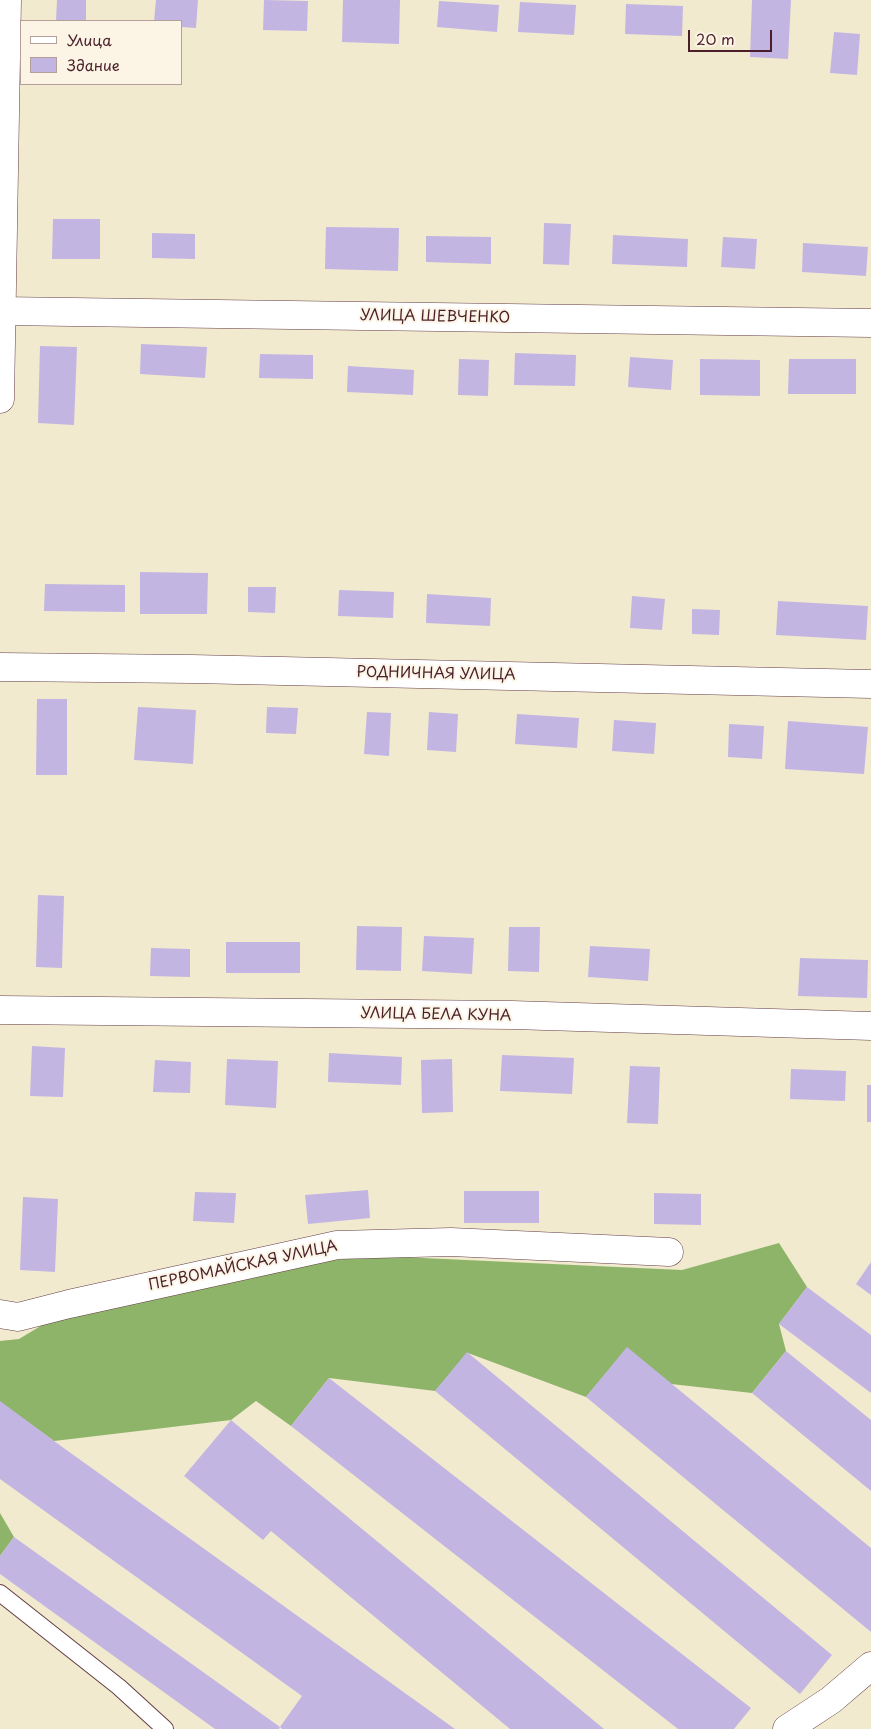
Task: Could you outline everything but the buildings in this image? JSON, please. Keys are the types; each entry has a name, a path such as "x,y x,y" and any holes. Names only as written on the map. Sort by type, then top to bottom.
{"street":[{"path":"0,399 7,0"},
{"name":"УЛИЦА ШЕВЧЕНКО","path":"1,311 871,323"},
{"name":"РОДНИЧНАЯ УЛИЦА","path":"0,667 202,669 871,684"},
{"name":"УЛИЦА БЕЛА КУНА","path":"0,1010 512,1015 871,1026"},
{"name":"ПЕРВОМАЙСКАЯ УЛИЦА","path":"0,1314 18,1317 337,1245 451,1242 670,1252"},
{"path":"787,1729 831,1700 871,1666"}],"lane":[{"path":"0,1593 119,1687 165,1729"}],"green space":[{"path":"779,1243 807,1287 779,1324 786,1351 752,1393 671,1384 627,1348 586,1397 468,1353 435,1391 329,1378 291,1426 256,1401 231,1420 54,1441 0,1402 0,1341 19,1339 74,1306 294,1261 401,1257 682,1270"},
{"path":"0,1513 14,1537 0,1556"}]}
